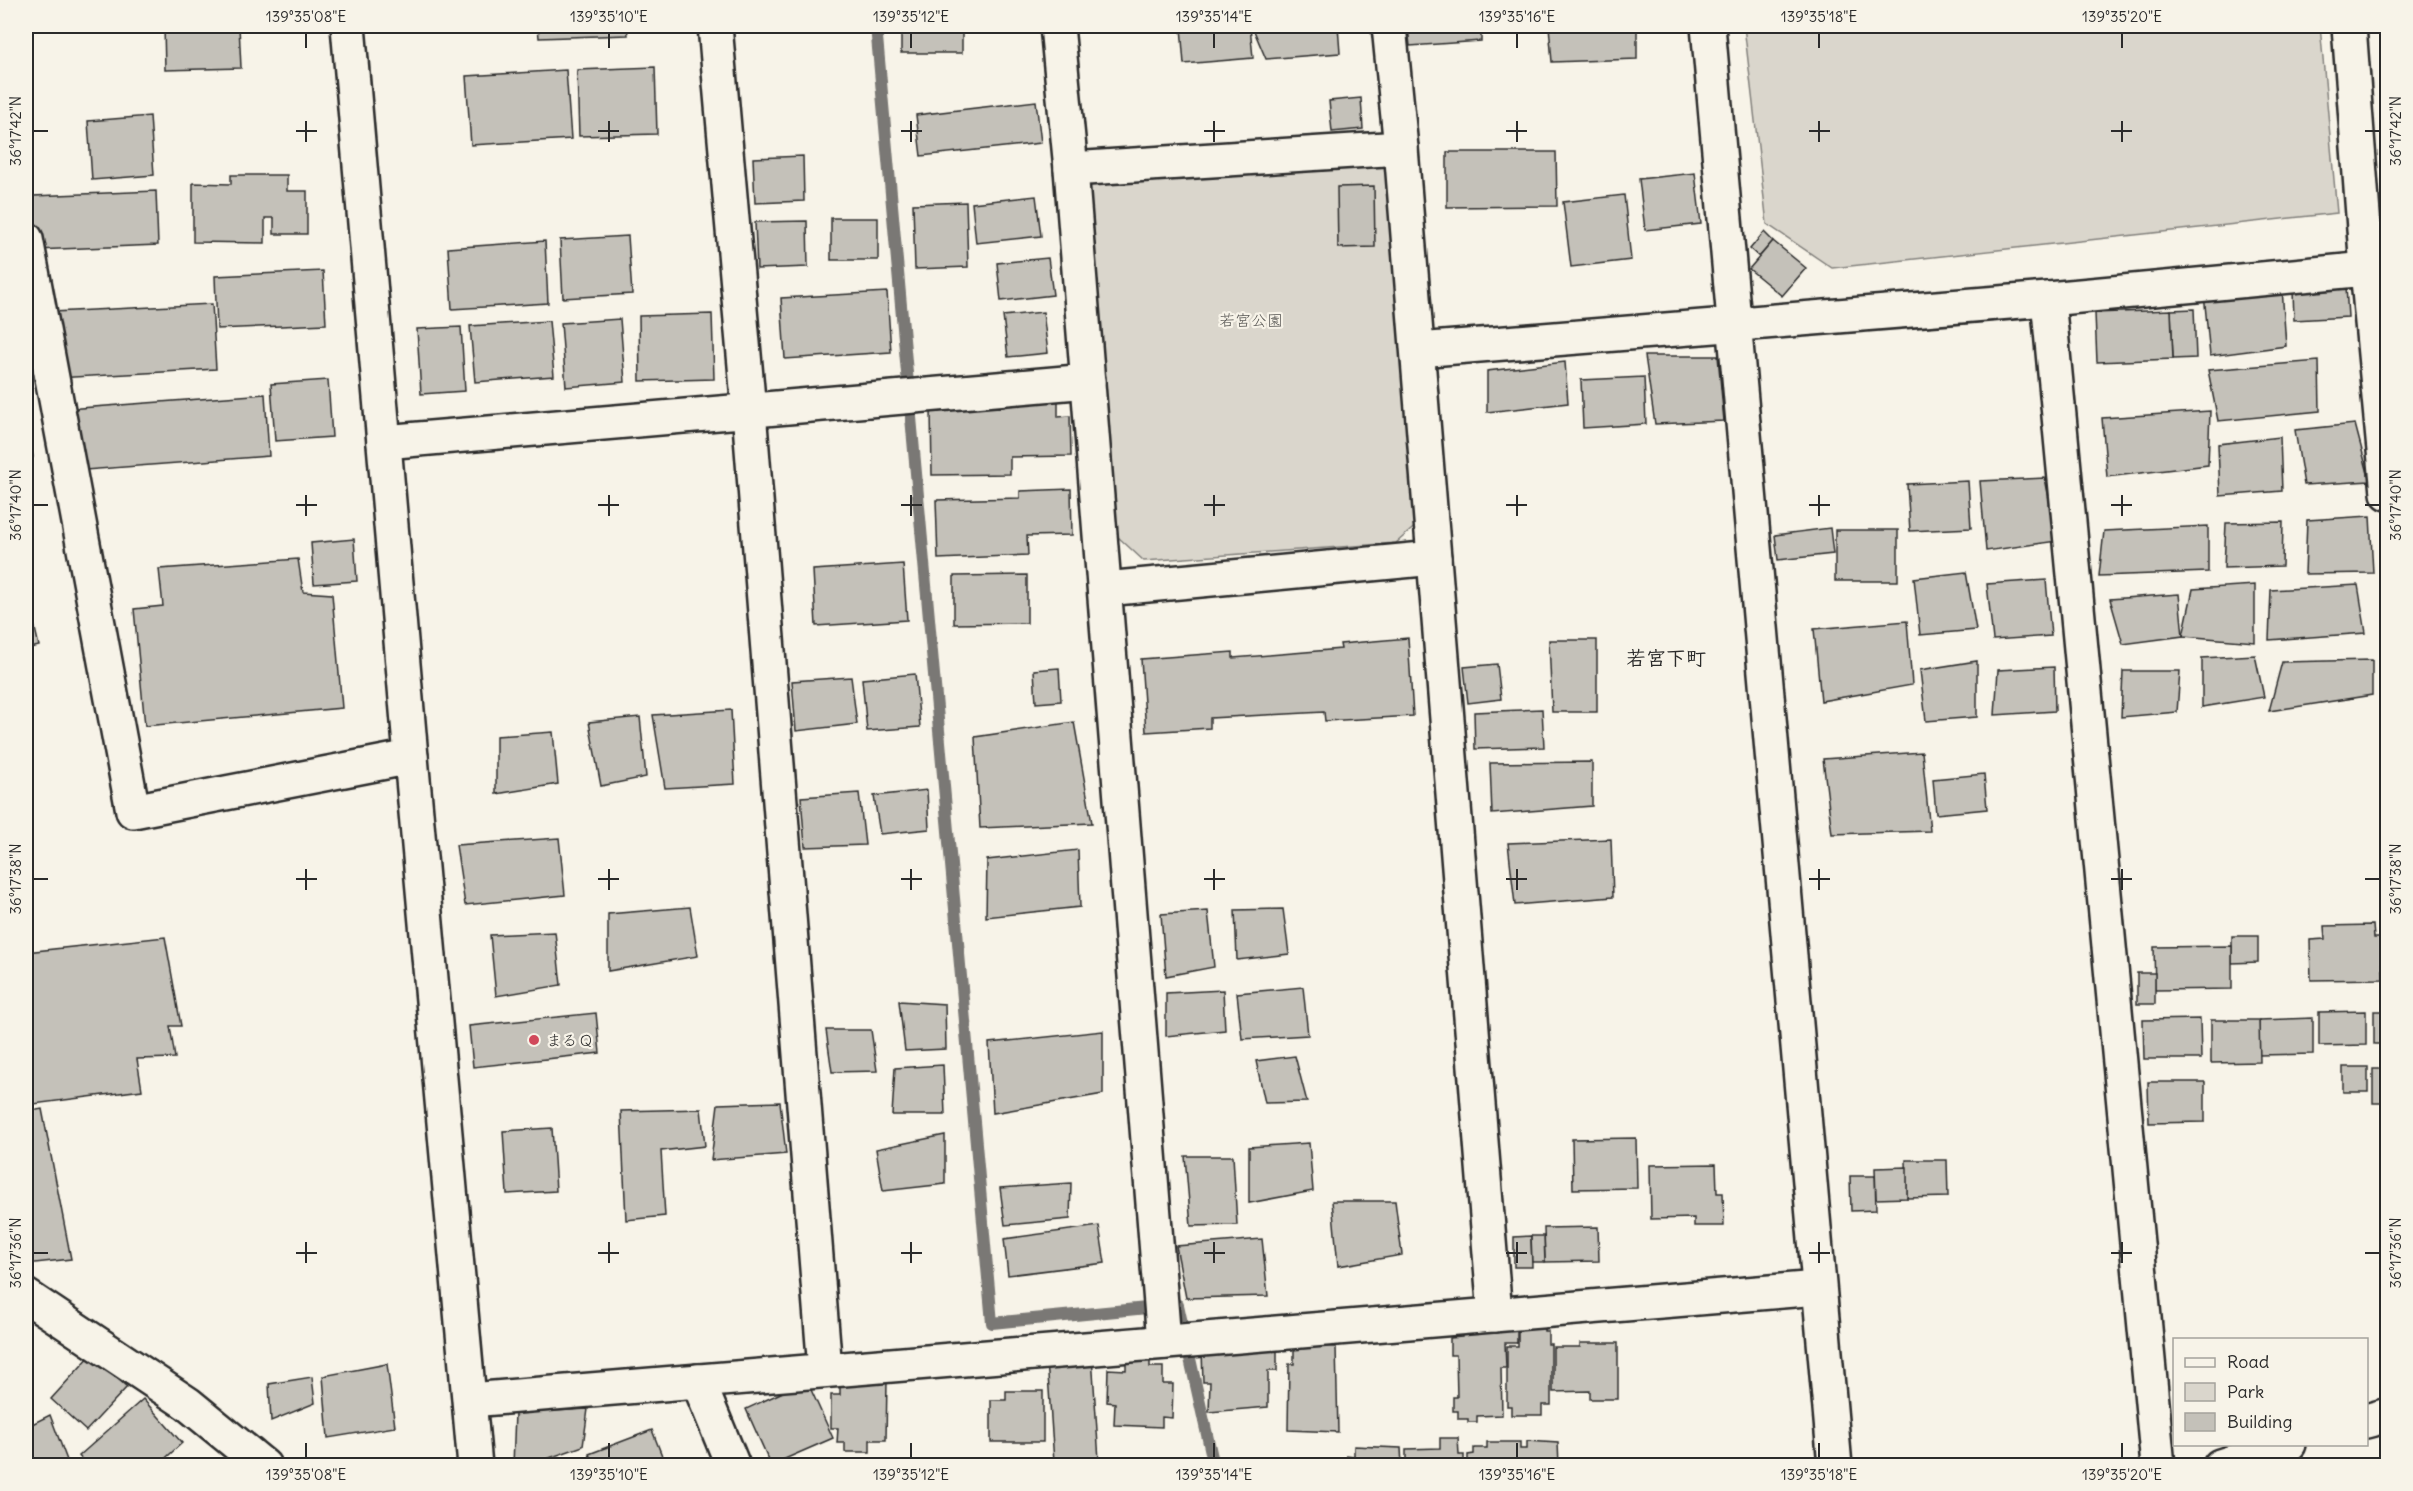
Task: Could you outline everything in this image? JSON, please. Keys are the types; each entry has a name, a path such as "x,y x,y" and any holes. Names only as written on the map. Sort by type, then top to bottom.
{"street":[{"path":"348,26 475,1466"},
{"path":"716,26 825,1370"},
{"path":"1057,26 1071,169 1164,1342"},
{"path":"1389,26 1418,350 1495,1315"},
{"path":"1708,26 1835,1466"},
{"path":"2349,26 2377,268 2388,493"},
{"path":"1071,169 1401,148"},
{"path":"26,239 133,811 411,757"},
{"path":"1418,350 2049,299 2377,268"},
{"path":"2049,299 2158,1466"},
{"path":"384,442 1088,381"},
{"path":"1104,589 1434,558"},
{"path":"470,1400 1818,1288"},
{"path":"26,1296 188,1404 264,1466"},
{"path":"698,1381 733,1466"},
{"path":"2368,1421 2388,1415"},
{"path":"2220,1466 2283,1446"}],"green space":[{"path":"1744,26 2320,26 2337,213 1832,268 1767,224"},
{"name":"若宮公園","path":"1394,154 1419,523 1396,543 1144,561 1118,537 1081,175"}],"building":[{"path":"164,26 239,26 241,68 165,70"},
{"path":"538,26 627,26 628,35 539,38"},
{"path":"901,26 962,26 962,53 901,53"},
{"path":"1250,26 1253,58 1184,64 1181,27"},
{"path":"1252,26 1338,26 1340,53 1266,59"},
{"path":"1481,26 1481,41 1410,46 1408,27"},
{"path":"1549,26 1637,26 1637,59 1552,62"},
{"path":"655,67 657,134 579,136 577,70"},
{"path":"566,70 571,139 471,145 466,76"},
{"path":"1361,98 1363,129 1332,132 1329,101"},
{"path":"1036,101 1041,143 921,156 916,115"},
{"path":"150,116 154,175 92,180 88,121"},
{"path":"1447,152 1556,152 1557,206 1447,207"},
{"path":"803,156 804,201 755,203 753,158"},
{"path":"1695,173 1701,224 1645,230 1639,179"},
{"path":"231,175 287,175 287,191 307,191 307,234 274,234 274,218 265,218 265,243 193,242 193,183 231,184"},
{"path":"1374,186 1375,247 1338,248 1337,187"},
{"path":"156,191 158,245 35,250 33,196"},
{"path":"1624,195 1631,260 1571,267 1563,202"},
{"path":"1036,196 1041,236 976,243 972,203"},
{"path":"966,202 968,267 915,269 913,204"},
{"path":"831,218 878,218 878,260 831,260"},
{"path":"807,221 808,267 757,269 755,222"},
{"path":"1764,232 1773,241 1759,257 1750,249"},
{"path":"628,236 632,294 563,298 560,240"},
{"path":"545,241 548,303 452,309 448,248"},
{"path":"1773,241 1806,268 1782,296 1749,269"},
{"path":"1048,258 1053,295 1001,301 997,263"},
{"path":"323,271 326,324 217,329 215,276"},
{"path":"2346,287 2348,317 2294,320 2293,290"},
{"path":"2282,288 2286,346 2210,356 2204,294"},
{"path":"887,292 891,352 785,359 781,298"},
{"path":"212,304 216,369 56,378 53,312"},
{"path":"2194,309 2196,358 2173,359 2171,310"},
{"path":"2171,310 2173,359 2097,362 2095,313"},
{"path":"1043,312 1048,353 1008,357 1003,316"},
{"path":"712,314 714,379 640,381 639,316"},
{"path":"620,319 625,382 566,387 561,323"},
{"path":"549,321 554,376 475,382 470,326"},
{"path":"461,327 465,391 421,394 417,329"},
{"path":"1645,356 1718,356 1724,421 1655,424"},
{"path":"2319,361 2320,411 2218,421 2208,370"},
{"path":"1565,362 1568,403 1487,412 1487,371"},
{"path":"1644,377 1646,424 1583,428 1581,380"},
{"path":"328,380 332,437 275,441 271,384"},
{"path":"265,394 269,456 72,471 67,409"},
{"path":"1058,398 1058,417 1070,416 1071,456 1010,457 1010,474 932,475 931,408 1004,407 1004,399"},
{"path":"2210,411 2208,465 2107,477 2102,418"},
{"path":"26,417 33,457 26,458"},
{"path":"2355,424 2370,481 2304,485 2295,430"},
{"path":"2280,437 2282,491 2220,496 2218,444"},
{"path":"2045,478 2057,541 1986,551 1980,481"},
{"path":"1968,481 1971,528 1910,531 1907,484"},
{"path":"1071,489 1072,535 1027,536 1028,555 938,559 936,500 1020,498 1020,491"},
{"path":"2370,516 2373,573 2305,574 2307,520"},
{"path":"2283,522 2282,566 2224,568 2226,523"},
{"path":"2208,526 2208,572 2099,576 2104,531"},
{"path":"1830,528 1833,554 1778,560 1775,535"},
{"path":"1835,530 1898,530 1898,581 1835,581"},
{"path":"354,539 357,581 314,584 311,543"},
{"path":"298,559 303,592 332,594 342,708 145,726 134,609 163,606 159,569"},
{"path":"903,564 907,620 816,626 813,570"},
{"path":"1966,572 1976,630 1920,635 1914,578"},
{"path":"1027,575 1027,623 954,624 954,576"},
{"path":"2046,580 2051,636 1993,640 1987,584"},
{"path":"2255,585 2255,642 2183,636 2193,589"},
{"path":"2358,585 2366,633 2269,640 2271,590"},
{"path":"26,590 39,646 26,649"},
{"path":"2179,594 2183,636 2123,644 2110,599"},
{"path":"1907,621 1912,685 1821,701 1814,629"},
{"path":"1408,638 1413,716 1325,721 1324,712 1210,718 1210,728 1146,732 1141,659 1233,652 1233,658 1341,649 1340,644"},
{"path":"1549,640 1597,640 1597,712 1552,712"},
{"path":"2255,655 2264,697 2202,707 2202,658"},
{"path":"2372,660 2372,695 2269,711 2282,662"},
{"path":"1977,661 1977,717 1926,721 1920,670"},
{"path":"1497,664 1501,699 1468,703 1464,667"},
{"path":"2054,667 2055,711 1995,715 1998,670"},
{"path":"1059,668 1061,701 1036,703 1034,670"},
{"path":"2123,671 2180,671 2177,712 2121,717"},
{"path":"915,674 920,727 867,731 862,679"},
{"path":"851,677 857,724 796,731 792,681"},
{"path":"1542,709 1544,747 1475,749 1474,712"},
{"path":"731,710 735,784 665,788 653,715"},
{"path":"640,717 646,777 601,786 589,722"},
{"path":"1074,722 1092,823 980,828 975,737"},
{"path":"553,732 558,784 496,794 496,736"},
{"path":"1922,752 1930,831 1832,834 1823,759"},
{"path":"1592,762 1592,806 1492,814 1490,763"},
{"path":"1984,774 1987,809 1936,814 1933,779"},
{"path":"927,790 929,829 880,834 874,796"},
{"path":"859,793 865,845 805,847 801,797"},
{"path":"559,838 565,895 465,905 456,845"},
{"path":"1611,839 1613,897 1515,905 1508,843"},
{"path":"1078,850 1080,907 986,917 987,860"},
{"path":"690,907 698,956 608,971 608,914"},
{"path":"1283,909 1289,954 1237,960 1235,910"},
{"path":"1208,911 1214,967 1166,976 1161,914"},
{"path":"2373,925 2374,938 2382,938 2383,979 2311,980 2310,940 2325,939 2324,926"},
{"path":"555,932 561,985 496,996 490,935"},
{"path":"2232,936 2258,936 2258,962 2232,963"},
{"path":"165,937 181,1026 170,1026 175,1058 137,1059 142,1090 26,1105 26,952"},
{"path":"2232,946 2232,989 2155,990 2154,947"},
{"path":"2137,973 2155,973 2155,1004 2137,1004"},
{"path":"1303,987 1308,1035 1242,1039 1237,993"},
{"path":"1223,990 1225,1030 1166,1036 1166,993"},
{"path":"899,1001 945,1004 946,1049 905,1051"},
{"path":"2366,1011 2366,1045 2319,1046 2319,1012"},
{"path":"2374,1011 2388,1011 2388,1044 2374,1044"},
{"name":"まるＱ","path":"596,1013 600,1053 473,1067 469,1026"},
{"path":"2313,1018 2313,1054 2259,1055 2259,1020"},
{"path":"2200,1019 2201,1059 2144,1059 2143,1020"},
{"path":"2211,1020 2259,1020 2260,1062 2211,1063"},
{"path":"826,1030 871,1030 877,1071 832,1072"},
{"path":"1103,1031 1103,1094 993,1113 989,1043"},
{"path":"1295,1056 1307,1102 1265,1103 1256,1061"},
{"path":"943,1065 945,1115 892,1115 895,1068"},
{"path":"2343,1067 2368,1067 2368,1092 2343,1092"},
{"path":"2373,1069 2388,1069 2388,1103 2373,1103"},
{"path":"2148,1082 2205,1082 2205,1122 2149,1123"},
{"path":"780,1102 786,1154 711,1160 718,1104"},
{"path":"42,1109 71,1259 26,1264 26,1112"},
{"path":"701,1109 705,1146 661,1151 665,1216 626,1220 621,1111"},
{"path":"552,1128 556,1191 507,1194 503,1131"},
{"path":"945,1135 945,1184 883,1191 876,1149"},
{"path":"1636,1138 1637,1188 1573,1189 1572,1139"},
{"path":"1309,1143 1313,1191 1249,1203 1249,1147"},
{"path":"1185,1156 1233,1156 1237,1225 1191,1226"},
{"path":"1906,1160 1947,1160 1948,1197 1907,1198"},
{"path":"1716,1164 1717,1193 1723,1193 1724,1226 1694,1226 1694,1218 1651,1219 1650,1165"},
{"path":"1907,1167 1907,1198 1876,1199 1875,1168"},
{"path":"1850,1176 1875,1176 1876,1210 1851,1211"},
{"path":"1071,1183 1070,1219 1005,1225 1000,1188"},
{"path":"1332,1201 1395,1201 1402,1255 1338,1266"},
{"path":"1099,1226 1105,1263 1008,1275 1004,1239"},
{"path":"1598,1227 1599,1261 1545,1262 1544,1228"},
{"path":"1531,1236 1532,1267 1514,1267 1514,1237"},
{"path":"1531,1236 1544,1236 1545,1262 1532,1262"},
{"path":"1262,1239 1268,1296 1186,1298 1176,1246"},
{"path":"1462,1323 1517,1326 1517,1343 1505,1343 1506,1368 1501,1368 1502,1415 1477,1416 1477,1422 1468,1422 1468,1419 1458,1419 1458,1411 1453,1411 1453,1397 1457,1397 1456,1355 1450,1355 1450,1338 1462,1337"},
{"path":"1524,1323 1544,1323 1544,1331 1548,1331 1548,1344 1551,1344 1551,1405 1542,1405 1542,1415 1511,1415 1511,1406 1507,1406 1507,1346 1518,1346 1518,1330 1524,1330"},
{"path":"1277,1343 1277,1371 1268,1371 1268,1407 1209,1412 1210,1382 1203,1382 1202,1350"},
{"path":"1580,1343 1618,1343 1618,1399 1590,1399 1590,1391 1553,1392 1553,1347 1580,1347"},
{"path":"1294,1345 1336,1347 1338,1432 1288,1430 1289,1364 1294,1364"},
{"path":"91,1355 127,1387 86,1431 51,1399"},
{"path":"1092,1357 1099,1460 1054,1462 1047,1360"},
{"path":"1126,1358 1150,1360 1150,1367 1163,1367 1163,1384 1173,1384 1172,1418 1162,1417 1162,1427 1114,1425 1115,1403 1107,1402 1108,1369 1126,1370"},
{"path":"387,1364 395,1427 328,1438 323,1376"},
{"path":"312,1377 315,1403 271,1421 269,1384"},
{"path":"840,1380 887,1380 886,1440 870,1440 870,1452 845,1452 845,1443 837,1443 838,1428 831,1428 831,1395 840,1395"},
{"path":"807,1381 833,1438 771,1465 746,1409"},
{"path":"1006,1391 1043,1391 1043,1442 991,1442 991,1400 1006,1400"},
{"path":"143,1399 182,1443 157,1466 87,1466 79,1456"},
{"path":"588,1409 583,1446 527,1466 513,1466 515,1413"},
{"path":"50,1415 68,1463 64,1466 26,1466 26,1427"},
{"path":"652,1430 666,1466 594,1466 589,1454"},
{"path":"1440,1438 1458,1438 1459,1455 1464,1455 1464,1466 1406,1466 1406,1449 1440,1448"},
{"path":"1527,1441 1558,1443 1559,1466 1468,1466 1468,1455 1474,1454 1474,1448 1487,1448 1487,1442 1520,1442 1520,1449 1527,1449"},
{"path":"1354,1446 1401,1448 1402,1466 1347,1466 1347,1455 1354,1456"}],"waterway":[{"path":"876,26 992,1323 1178,1305 1214,1466"}],"place":[{"name":"まるＱ","path":"534,1040"}],"district":[{"name":"若宮下町","path":"1666,658"}]}
